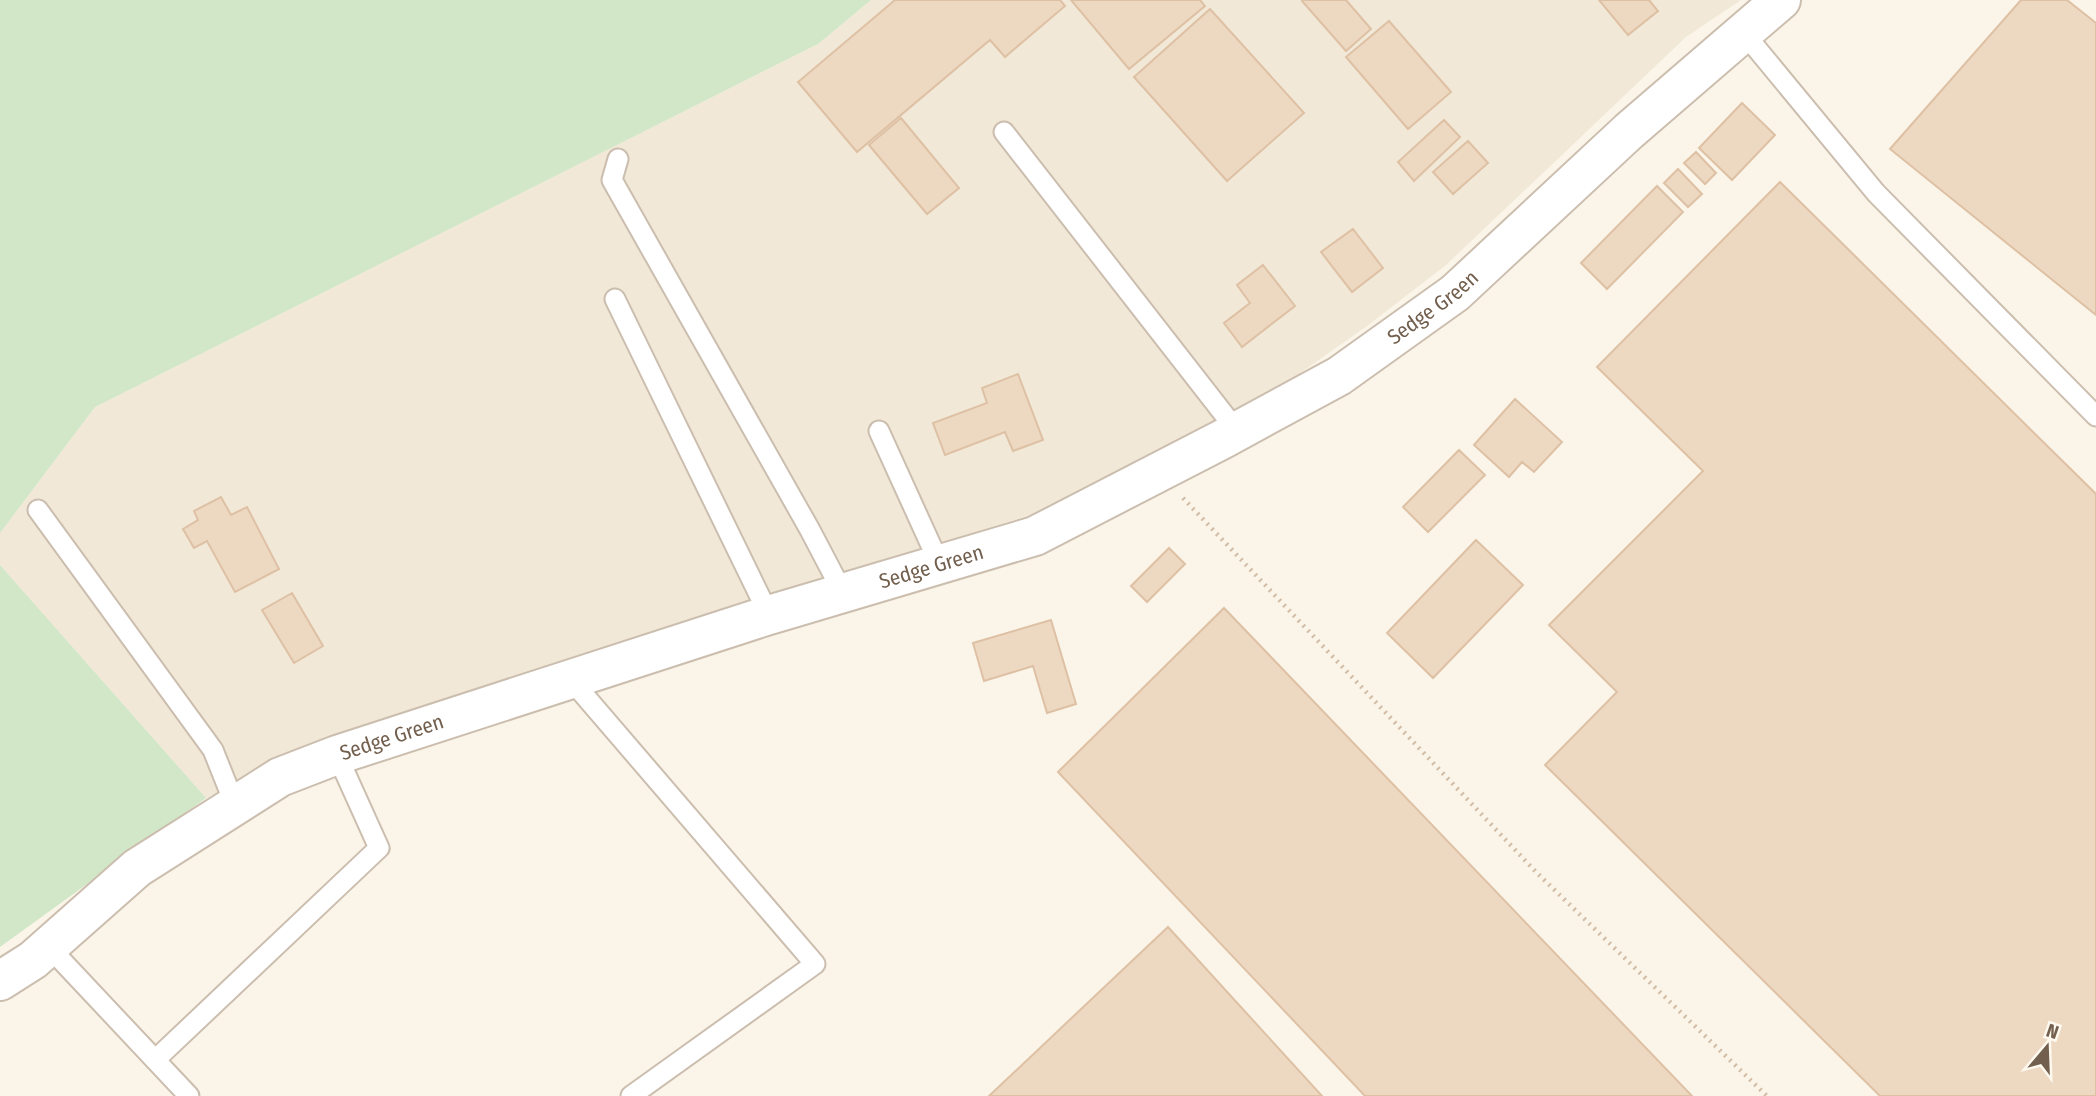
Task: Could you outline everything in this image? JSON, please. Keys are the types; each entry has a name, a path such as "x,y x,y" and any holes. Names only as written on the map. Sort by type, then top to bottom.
{"street":[{"name":"Sedge Green","path":"0,981 33,960 136,867 280,777 337,755 769,615 1035,536 1339,376 1455,293 1629,131 1781,0"}],"lane":[{"path":"1743,32 1876,194 2096,416"},
{"path":"1004,132 1237,431"},
{"path":"618,159 612,180 843,593"},
{"path":"615,299 769,615"},
{"path":"879,431 940,565"},
{"path":"38,510 214,750 235,806"},
{"path":"572,681 815,964 631,1096"},
{"path":"155,1060 379,848 337,755"},
{"path":"47,946 189,1096"}],"path":[{"path":"1158,472 1536,872 1766,1096"}],"shaded area":[{"path":"871,0 1741,0 1686,37 1446,265 1367,326 1262,400 1132,475 1033,514 525,673 286,758 206,798 0,565 0,533 95,407 818,44"}],"green space":[{"path":"0,0 871,0 818,44 95,407 0,533"},
{"path":"0,565 206,798 0,947"}],"building":[{"path":"895,0 1060,0 1065,6 1005,57 990,40 857,152 798,82"},
{"path":"1071,0 1200,0 1205,6 1129,69"},
{"path":"1303,0 1346,0 1371,29 1346,51"},
{"path":"1599,0 1649,0 1658,11 1628,35"},
{"path":"2021,0 2067,0 2096,23 2096,315 1890,149"},
{"path":"1210,9 1304,113 1227,181 1134,77"},
{"path":"1389,21 1451,92 1408,129 1346,57"},
{"path":"1742,103 1775,135 1732,180 1699,148"},
{"path":"901,118 959,188 927,214 869,145"},
{"path":"1444,120 1460,137 1414,181 1398,162"},
{"path":"1468,141 1488,163 1453,194 1433,172"},
{"path":"1696,152 1716,173 1705,184 1684,163"},
{"path":"1678,169 1702,194 1688,207 1664,183"},
{"path":"1780,182 2096,494 2096,1096 1880,1096 1545,765 1617,692 1549,625 1703,471 1597,367"},
{"path":"1657,186 1683,212 1607,289 1581,263"},
{"path":"1353,229 1383,268 1352,292 1321,252"},
{"path":"1263,265 1295,306 1242,347 1224,323 1250,303 1237,285"},
{"path":"1018,374 1043,440 1013,451 1005,432 945,455 933,423 987,403 982,388"},
{"path":"1515,399 1562,442 1534,472 1522,462 1509,477 1474,445"},
{"path":"1459,450 1485,475 1428,532 1403,507"},
{"path":"221,497 231,515 247,507 279,569 235,592 207,541 194,548 183,529 198,520 194,511"},
{"path":"1476,540 1523,585 1433,678 1387,633"},
{"path":"1169,548 1185,564 1147,602 1131,586"},
{"path":"292,593 323,646 294,663 262,610"},
{"path":"1224,608 1692,1096 1365,1096 1058,772"},
{"path":"1051,620 1076,704 1047,713 1033,666 984,681 973,643"},
{"path":"1168,927 1322,1096 989,1096"}]}
